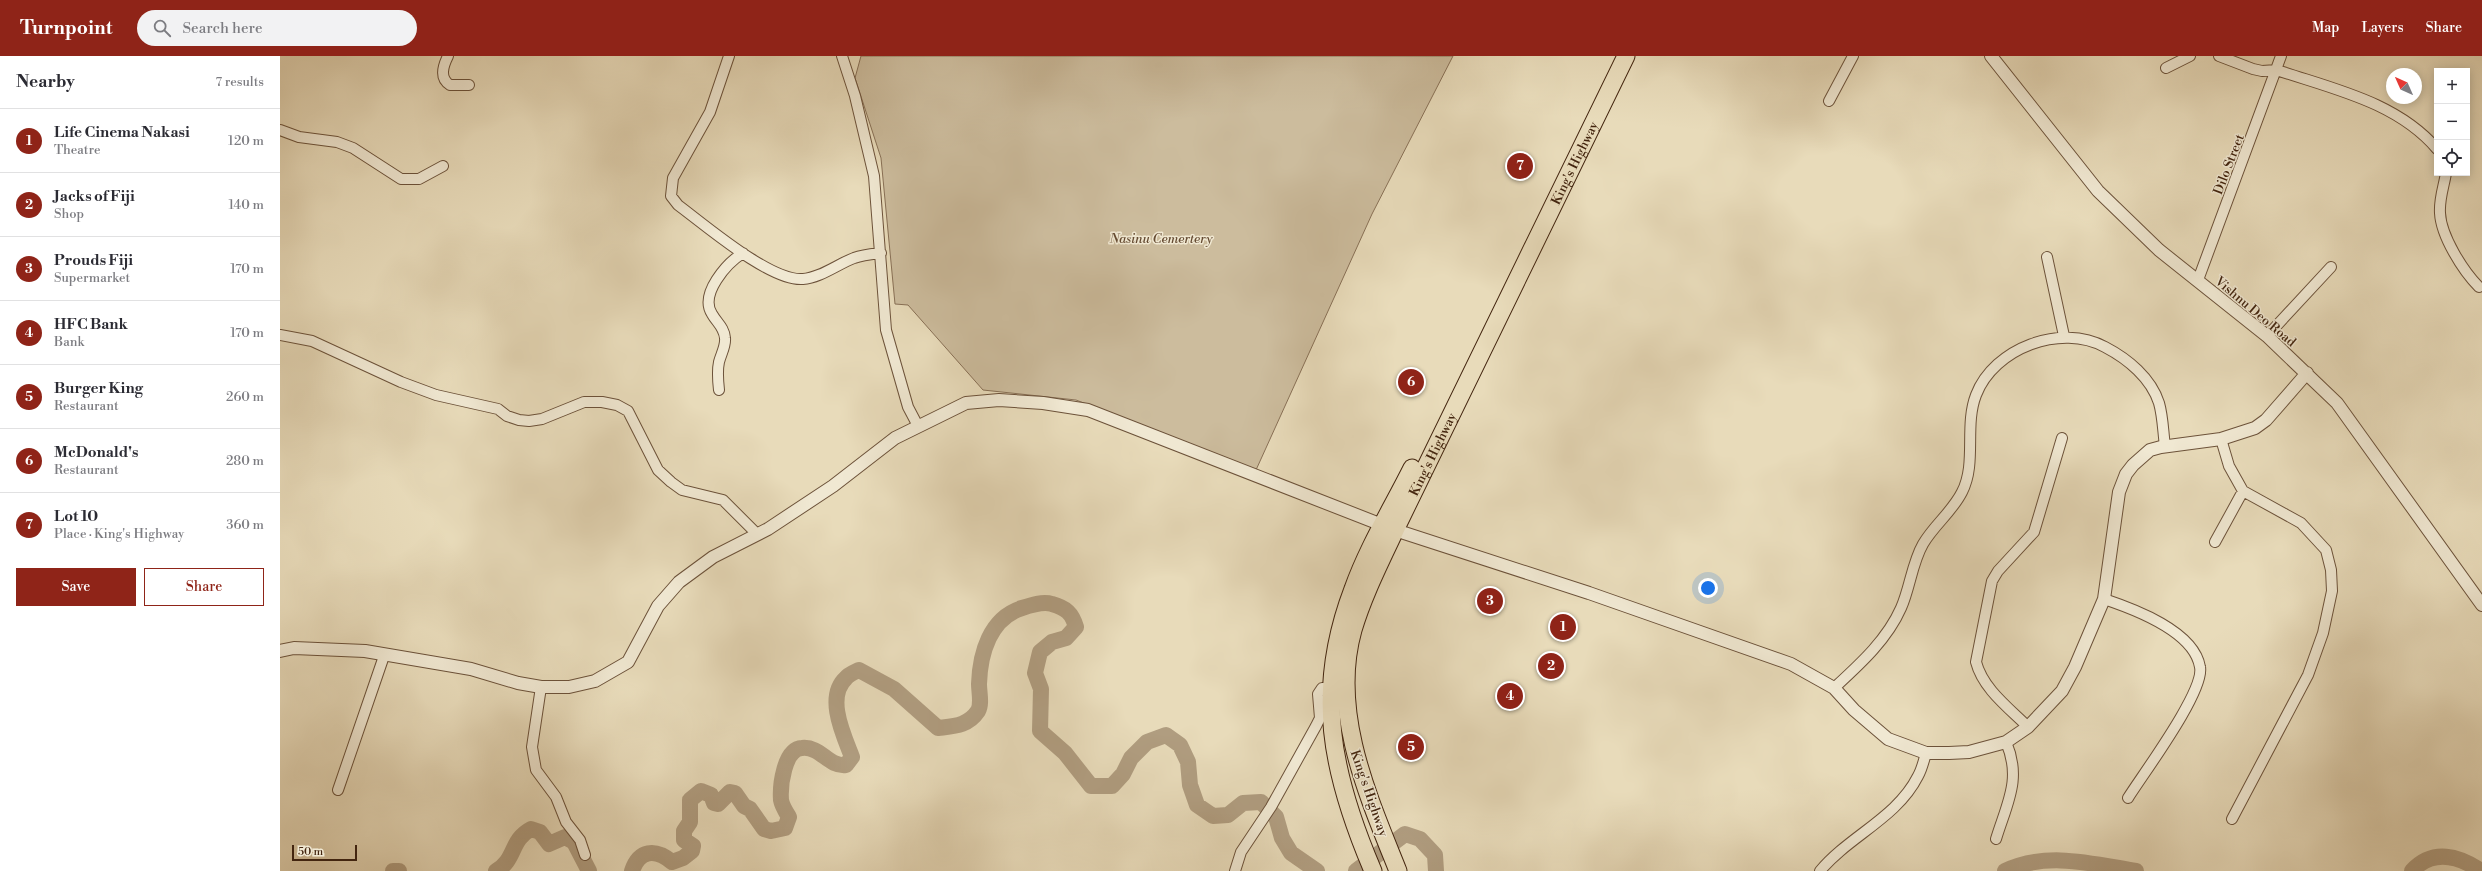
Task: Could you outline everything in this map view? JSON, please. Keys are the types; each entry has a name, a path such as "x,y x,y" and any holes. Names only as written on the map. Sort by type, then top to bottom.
{"highway":[{"name":"King's Highway","path":"1398,871 1360,770 1348,716 1346,667 1353,631 1389,528 1614,56"},
{"name":"King's Highway","path":"1373,871 1359,839 1338,773 1330,715 1330,688 1341,626 1353,588 1389,528 1626,56"}],"street":[{"path":"448,56 443,70 445,81 450,86 469,85"},
{"path":"729,56 710,112 672,178 671,196 678,205 743,253 780,275 794,279 814,276 856,257 882,253"},
{"path":"842,56 855,96 874,176 882,253 886,330 908,407 918,426"},
{"path":"1829,101 1853,56"},
{"name":"Vishnu Deo Road","path":"1991,56 2098,191 2159,250 2267,336 2332,398 2350,420 2482,605"},
{"path":"2166,68 2190,56"},
{"path":"2219,56 2262,72 2277,70 2374,103 2413,125 2434,146"},
{"name":"Dilo Street","path":"2198,280 2281,56"},
{"path":"280,130 299,137 337,142 353,148 401,179 418,179 443,166"},
{"path":"2445,176 2440,202 2440,215 2443,227 2455,255 2468,276 2479,287"},
{"path":"719,390 719,362 726,339 724,330 711,313 708,304 717,279 732,260 743,253"},
{"path":"2047,258 2064,336"},
{"path":"2267,336 2330,267"},
{"path":"280,335 312,341 401,382 436,396 492,408 518,420 529,421 542,419 584,402 602,402 617,405 628,411 658,470 671,482 682,490 723,500 757,534"},
{"path":"1834,688 1862,661 1897,615 1908,591 1922,546 1962,493 1968,474 1974,404 1979,389 1997,366 2021,349 2036,341 2064,336 2090,340 2102,345 2121,355 2142,375 2160,404 2165,446"},
{"path":"280,651 294,648 352,650 471,669 518,683 541,687 569,687 595,681 628,662 658,606 679,582 713,557 757,534 833,486 895,438 966,403 999,400 1042,403 1088,410 1389,528 1589,593 1783,661 1834,688 1854,710 1888,739 1926,753 1969,752 2006,742 2028,727 2062,691 2075,667 2104,599 2122,484 2140,457 2150,450 2165,446 2221,439 2255,428 2266,420 2307,373"},
{"path":"2028,727 1994,694 1979,672 1976,662 1992,581 1998,570 2027,542 2034,532 2062,438"},
{"path":"2221,439 2229,466 2243,491 2301,523 2326,550 2331,570 2332,591 2323,633 2308,675 2232,819"},
{"path":"2215,542 2243,491"},
{"path":"2104,599 2131,608 2172,631 2192,650 2200,666 2201,676 2192,698 2128,798"},
{"path":"338,790 384,656"},
{"path":"541,687 532,747 536,770 556,796 566,822 580,840 585,856"},
{"path":"1235,871 1241,852 1271,807 1320,718 1318,694 1322,688 1330,688"},
{"path":"1996,839 2014,781 2013,758 2006,742"},
{"path":"1820,871 1844,847 1894,808 1907,794 1919,776 1926,753"}],"green space":[{"name":"Nasinu Cemertery","path":"861,56 1453,56 1372,214 1256,470 1076,400 983,390 908,305 895,304 881,158 855,78"}],"waterway":[{"path":"632,871 639,859 648,853 660,855 672,862 683,858 692,851 693,846 684,840 684,831 690,822 690,800 701,791 711,795 714,803 718,804 730,792 735,793 744,806 750,809 764,829 771,831 785,828 789,817 781,800 781,786 784,769 791,755 796,750 809,748 840,765 846,765 852,757 841,728 837,706 837,695 840,686 850,674 859,670 894,689 938,728 950,727 970,720 979,708 979,684 982,660 989,638 995,628 1011,613 1022,608 1045,603 1065,609 1073,618 1076,627 1066,638 1052,642 1040,652 1035,673 1041,689 1040,731 1065,753 1091,786 1112,786 1123,774 1131,758 1147,742 1166,735 1180,745 1188,762 1190,785 1197,805 1213,816 1228,815 1243,803 1261,802 1276,817 1282,838 1291,853 1317,871"},
{"path":"496,871 507,861 519,839 531,829 540,832 549,844 565,837 574,842 589,871"},
{"path":"1356,871 1405,834 1420,839 1435,855 1436,871"},
{"path":"2412,871 2420,864 2437,857 2455,858 2464,861 2481,871"},
{"path":"2005,871 2021,865 2054,860 2087,863 2136,871"},
{"path":"393,871 399,871"}],"place":[{"name":"Lot 10","path":"1520,166"},
{"name":"McDonald's","path":"1411,382"},
{"name":"Prouds Fiji","path":"1490,601"},
{"name":"Life Cinema Nakasi","path":"1563,627"},
{"name":"Jacks of Fiji","path":"1551,666"},
{"name":"HFC Bank","path":"1510,696"},
{"name":"Burger King","path":"1411,747"}]}
